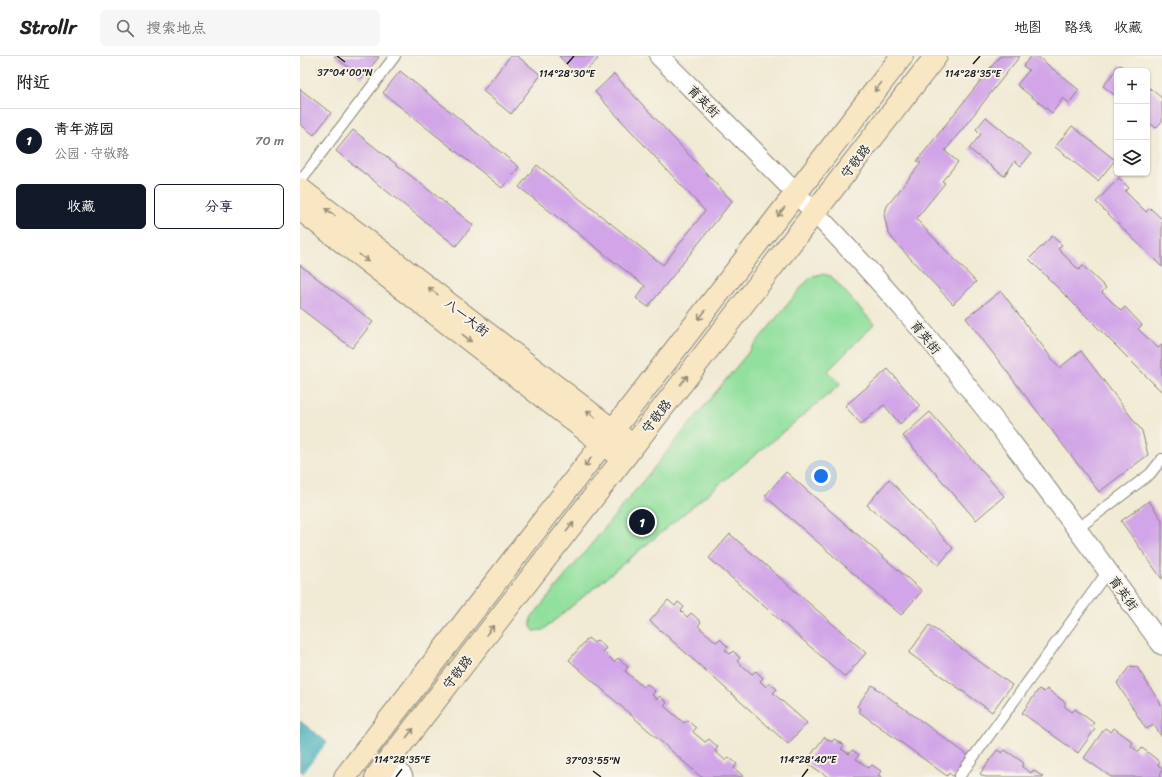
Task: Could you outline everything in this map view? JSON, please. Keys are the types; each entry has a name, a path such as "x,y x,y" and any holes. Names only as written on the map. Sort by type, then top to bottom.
{"main road":[{"name":"守敬路","path":"345,777 902,56"},
{"name":"守敬路","path":"381,770 936,56"},
{"name":"八一大街","path":"300,189 607,436"},
{"name":"八一大街","path":"300,209 628,452"}],"street":[{"name":"育英街","path":"659,56 844,243 918,327 1077,529 1162,645"},
{"path":"381,770 403,777"}],"lane":[{"path":"300,181 395,56"},
{"path":"1077,529 1150,474 1162,460"},
{"path":"959,777 1108,571"}],"green space":[{"path":"822,274 831,276 874,324 828,371 841,384 543,630 534,631 531,627 531,618 805,283 813,276"}],"water":[{"path":"300,721 371,777 308,777 300,770"}],"pier":[{"path":"329,740 373,777 305,777 302,775"}],"building":[{"path":"334,56 378,56 379,57 362,78"},
{"path":"510,56 517,56 541,75 511,114 483,91"},
{"path":"559,56 595,56 598,59 579,77"},
{"path":"1000,56 1020,56 945,151 958,162 942,181 945,183 916,219 976,282 953,304 895,242 888,232 884,215 887,206 921,163 917,161"},
{"path":"1031,56 1037,56 1079,90 1069,103 1063,98 1052,113 1017,85 1029,70 1023,66"},
{"path":"400,71 519,167 502,188 383,93"},
{"path":"1114,72 1114,95 1103,86"},
{"path":"614,74 732,201 648,307 636,298 645,286 519,187 537,165 663,265 705,211 595,92"},
{"path":"1150,88 1162,98 1162,121 1156,128 1150,123"},
{"path":"300,89 331,113 314,135 300,124"},
{"path":"986,117 1031,154 1021,166 1015,161 1004,176 969,149 981,134 976,129"},
{"path":"1072,126 1114,159 1114,161 1098,181 1055,147"},
{"path":"353,130 473,225 456,246 336,151"},
{"path":"1119,178 1129,188 1125,191 1146,212 1150,208 1162,219 1162,267 1096,202"},
{"path":"1052,236 1062,245 1058,249 1079,270 1083,266 1106,288 1102,292 1121,311 1125,307 1142,325 1138,329 1158,348 1162,345 1162,392 1029,259"},
{"path":"300,265 373,322 352,348 300,308"},
{"path":"1001,291 1059,368 1081,351 1142,431 1148,455 1099,492 966,318"},
{"path":"888,369 920,406 900,424 884,405 861,424 845,406"},
{"path":"930,412 1004,496 976,520 903,436"},
{"path":"786,472 922,591 901,615 765,496"},
{"path":"889,479 953,548 939,565 867,505"},
{"path":"1149,501 1162,520 1162,579 1121,521"},
{"path":"730,534 866,653 845,677 709,558"},
{"path":"668,600 675,606 678,602 684,607 681,611 687,617 691,613 701,622 698,626 716,642 720,639 728,647 725,650 730,654 733,651 740,658 737,661 752,674 756,671 763,678 760,681 766,687 769,683 777,689 773,693 807,723 788,744 650,621"},
{"path":"929,625 1012,685 992,712 909,653"},
{"path":"588,638 594,643 597,640 606,648 603,651 614,662 618,658 628,667 625,671 643,687 647,684 655,691 652,695 657,699 660,696 667,703 664,706 684,723 687,720 696,728 693,732 705,742 709,739 718,747 715,751 726,761 729,757 737,764 734,768 744,777 701,777 569,660"},
{"path":"1130,666 1137,667 1162,706 1162,737 1154,725 1146,729 1117,683"},
{"path":"872,685 969,756 954,777 949,773 947,776 858,711 860,709 857,706"},
{"path":"1039,689 1044,692 1047,689 1066,703 1064,706 1072,712 1075,709 1094,723 1091,726 1095,729 1078,753 1022,713"},
{"path":"1105,728 1111,732 1114,728 1133,742 1131,746 1139,752 1142,748 1160,762 1158,765 1162,768 1160,777 1111,777 1084,758"},
{"path":"824,737 832,742 834,739 844,745 841,749 849,754 852,750 859,755 856,759 869,768 872,765 881,771 878,775 882,777 828,777 806,762"},
{"path":"997,750 1002,753 1005,750 1024,763 1022,767 1031,773 1033,770 1043,777 985,777 980,774"}],"place":[{"name":"青年游园","path":"642,522"}]}
